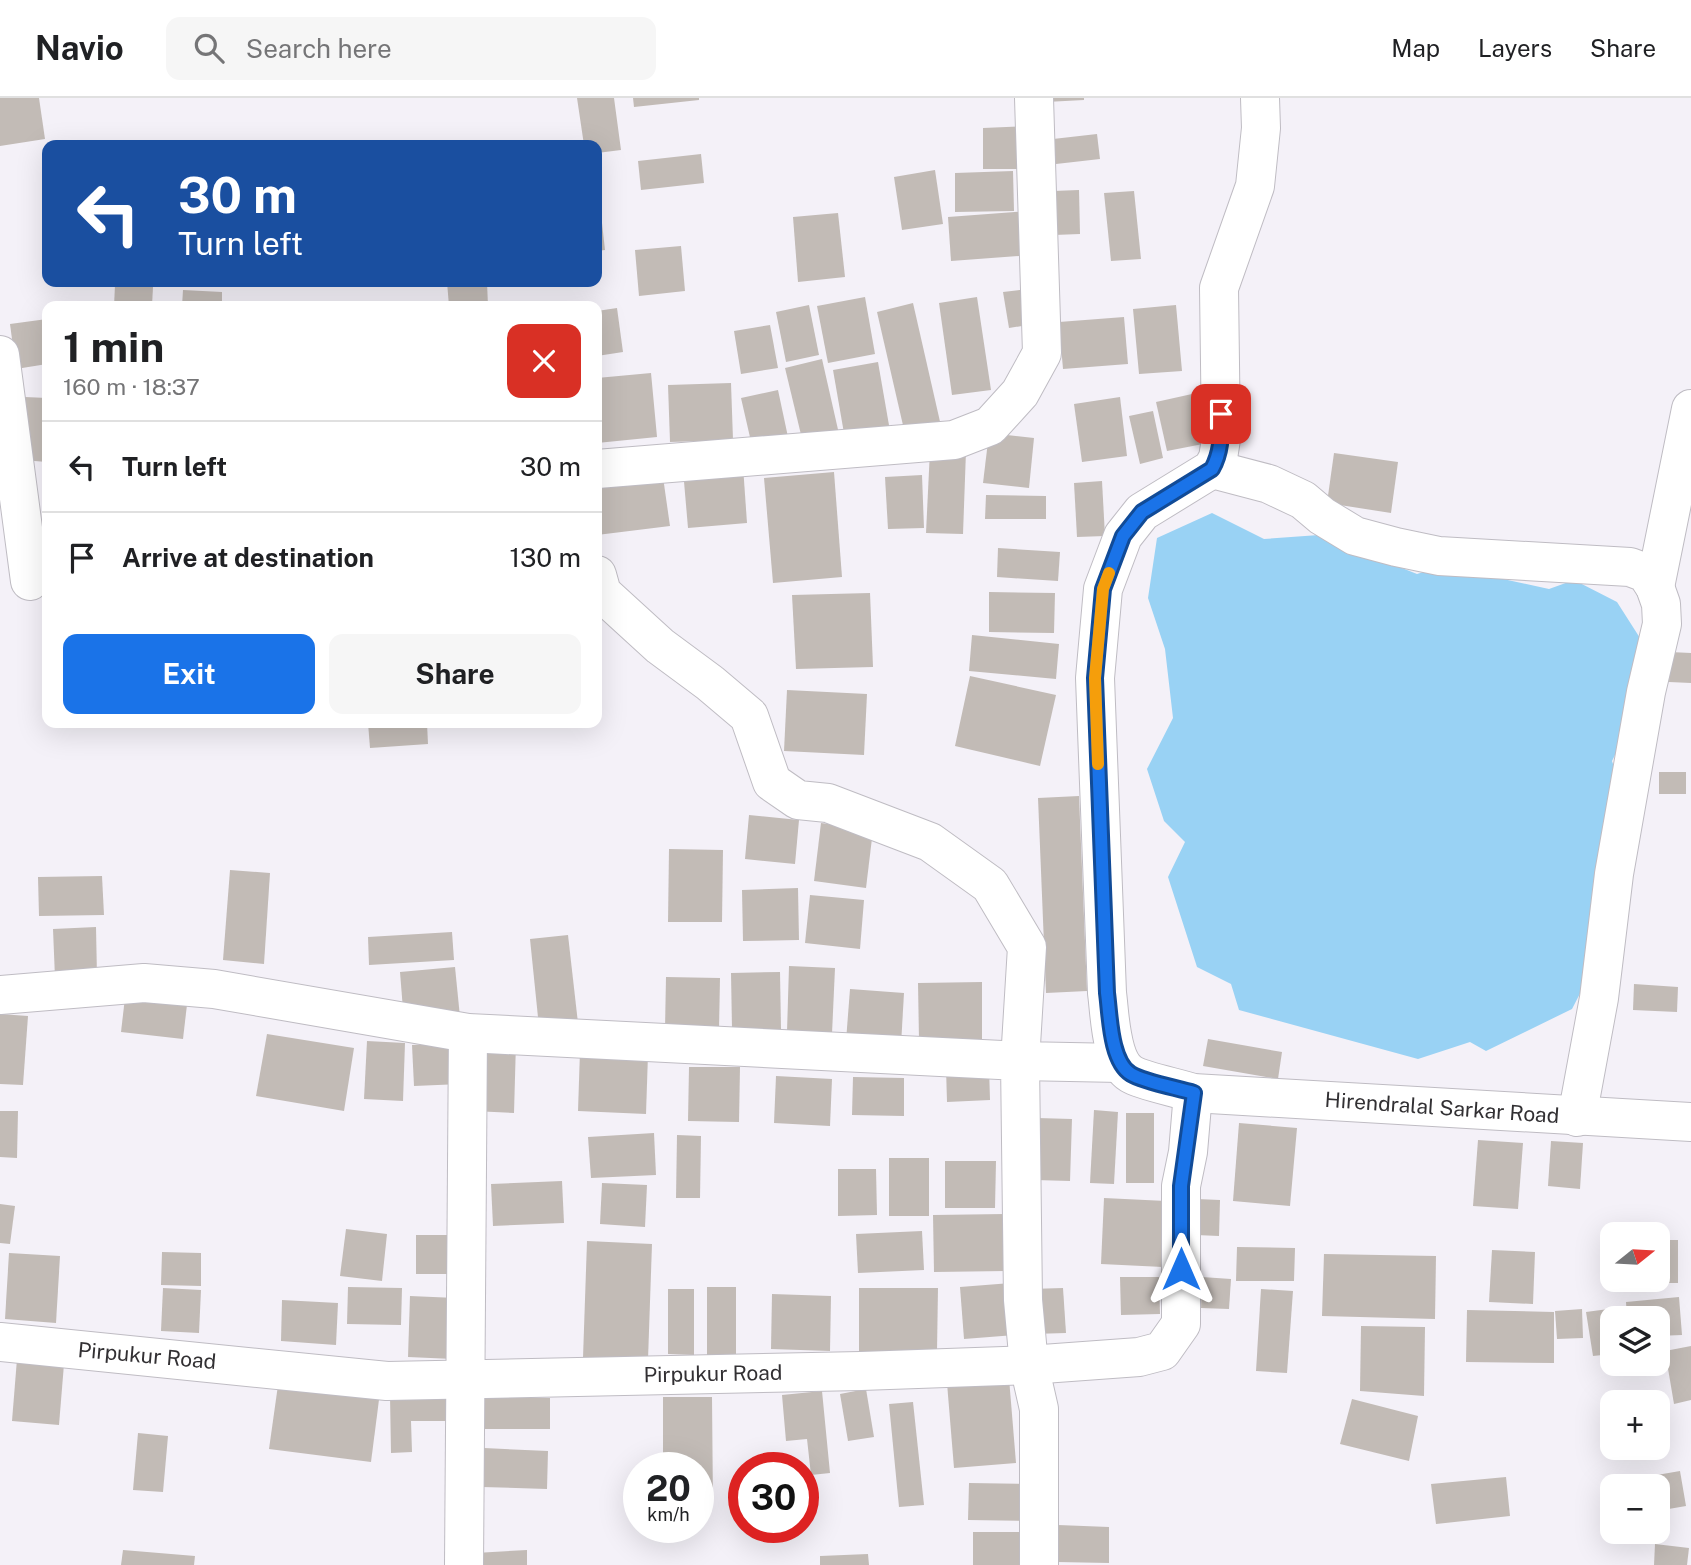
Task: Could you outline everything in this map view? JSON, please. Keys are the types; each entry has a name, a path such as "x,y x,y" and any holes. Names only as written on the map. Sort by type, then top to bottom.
{"street":[{"path":"602,469 954,440 990,426 1020,393 1042,353 1034,98"},
{"path":"0,995 155,984 214,989 468,1034 1020,1061 1120,1063 1114,1043 1107,993 1095,678 1103,589 1123,536 1142,512 1212,469 1218,458 1221,439 1219,288 1255,186 1261,128 1260,98"},
{"path":"0,355 26,581"},
{"path":"1655,587 1691,409"},
{"path":"1212,469 1269,484 1303,500 1322,516 1355,536 1439,556 1630,567 1646,573 1655,587 1661,604 1662,624 1646,692 1614,874 1598,998 1577,1117"},
{"path":"602,594 660,646 749,716 772,782 797,800 828,803 930,842 990,884 1027,947 1020,1061 1023,1300 1029,1365 1039,1409 1039,1565"},
{"path":"464,1565 468,1034"},
{"name":"Hirendralal Sarkar Road","path":"1120,1063 1131,1074 1194,1093 1691,1122"},
{"name":"Pirpukur Road","path":"0,1342 387,1381 1029,1365 1139,1357 1162,1351 1181,1324 1181,1186 1194,1093"}],"water":[{"path":"1212,513 1264,539 1319,535 1417,574 1443,566 1549,589 1574,580 1617,602 1647,649 1638,709 1612,761 1625,799 1603,949 1572,1009 1486,1051 1470,1042 1418,1059 1239,1010 1231,984 1197,967 1168,877 1185,842 1164,821 1147,769 1173,718 1165,649 1148,598 1157,538"}],"building":[{"path":"0,98 39,98 45,139 0,146"},
{"path":"577,98 614,98 621,150 602,152 602,140 583,140"},
{"path":"633,98 699,98 699,100 634,107"},
{"path":"1046,98 1084,98 1084,100 1046,102"},
{"path":"1027,126 1028,169 983,169 983,128"},
{"path":"1097,134 1100,159 1056,164 1053,139"},
{"path":"701,154 704,183 641,190 638,161"},
{"path":"935,170 943,224 902,230 894,177"},
{"path":"1013,171 1014,211 955,212 955,173"},
{"path":"1079,190 1080,234 1054,235 1053,191"},
{"path":"1134,191 1141,259 1111,261 1104,193"},
{"path":"1028,211 1031,255 951,261 948,217"},
{"path":"838,213 845,277 798,282 793,217"},
{"path":"602,223 605,250 602,250"},
{"path":"681,246 685,291 639,296 635,250"},
{"path":"115,287 153,287 152,301 114,301"},
{"path":"447,287 487,287 488,301 449,301"},
{"path":"1027,289 1034,324 1009,328 1003,292"},
{"path":"183,290 222,292 222,301 182,301"},
{"path":"865,297 875,354 828,363 817,306"},
{"path":"977,297 991,390 952,395 939,303"},
{"path":"913,303 941,426 905,434 877,312"},
{"path":"809,305 819,355 786,362 776,312"},
{"path":"1176,305 1182,371 1139,374 1133,309"},
{"path":"617,308 623,352 602,355 602,310"},
{"path":"1124,317 1128,364 1063,369 1059,322"},
{"path":"42,320 42,365 16,369 10,324"},
{"path":"770,325 778,368 741,374 734,331"},
{"path":"822,359 839,434 803,443 785,368"},
{"path":"878,362 890,431 845,439 833,370"},
{"path":"651,373 657,437 602,442 602,378"},
{"path":"731,383 733,440 670,442 668,385"},
{"path":"778,390 788,437 752,446 741,398"},
{"path":"1192,394 1203,444 1167,451 1156,402"},
{"path":"25,397 42,398 42,462 22,460"},
{"path":"1120,397 1127,456 1082,462 1074,404"},
{"path":"1153,411 1163,458 1140,464 1129,416"},
{"path":"989,433 1034,438 1029,488 983,483"},
{"path":"930,450 966,451 963,534 926,533"},
{"path":"1334,453 1398,462 1391,513 1327,503"},
{"path":"743,466 747,523 688,528 683,470"},
{"path":"662,470 670,526 602,534 602,477"},
{"path":"834,472 842,577 773,583 764,478"},
{"path":"922,475 924,528 888,529 885,477"},
{"path":"1102,481 1105,536 1077,537 1074,483"},
{"path":"986,495 1046,496 1046,519 985,519"},
{"path":"998,548 1060,552 1058,581 997,577"},
{"path":"989,592 1055,593 1054,633 989,632"},
{"path":"870,593 873,667 796,669 792,595"},
{"path":"972,635 1059,644 1056,679 969,671"},
{"path":"1670,652 1691,653 1691,683 1669,682"},
{"path":"970,676 1056,695 1040,766 955,746"},
{"path":"787,690 867,694 864,755 784,751"},
{"path":"368,728 427,728 428,744 370,748"},
{"path":"1659,772 1686,772 1686,794 1659,794"},
{"path":"1079,796 1087,991 1046,993 1038,798"},
{"path":"749,815 799,820 795,864 745,859"},
{"path":"821,823 873,830 866,888 814,881"},
{"path":"669,849 723,850 722,922 668,922"},
{"path":"230,870 270,873 264,964 223,960"},
{"path":"102,876 104,915 39,916 38,877"},
{"path":"798,888 799,940 743,941 742,890"},
{"path":"810,895 864,900 860,949 805,943"},
{"path":"96,927 97,977 55,978 53,929"},
{"path":"452,932 454,960 369,965 368,937"},
{"path":"568,935 578,1023 539,1027 530,939"},
{"path":"789,966 835,968 832,1034 787,1032"},
{"path":"455,967 460,1017 404,1022 400,972"},
{"path":"780,972 781,1029 732,1029 731,973"},
{"path":"666,977 720,978 719,1030 665,1029"},
{"path":"982,982 982,1039 919,1040 918,983"},
{"path":"1634,984 1678,987 1677,1012 1633,1010"},
{"path":"126,989 188,996 183,1039 121,1032"},
{"path":"850,989 904,993 901,1045 846,1041"},
{"path":"0,1014 28,1016 23,1085 0,1084"},
{"path":"267,1034 354,1048 344,1111 256,1096"},
{"path":"1208,1039 1282,1052 1278,1079 1203,1066"},
{"path":"367,1041 405,1043 403,1101 364,1099"},
{"path":"476,1041 516,1042 514,1113 473,1111"},
{"path":"460,1043 461,1084 414,1086 412,1045"},
{"path":"580,1051 648,1054 646,1114 578,1111"},
{"path":"689,1067 740,1067 739,1122 688,1121"},
{"path":"989,1067 990,1100 947,1102 946,1068"},
{"path":"776,1076 832,1079 830,1126 774,1123"},
{"path":"853,1077 904,1078 904,1116 852,1115"},
{"path":"1094,1110 1118,1112 1114,1184 1090,1183"},
{"path":"0,1111 18,1111 17,1158 0,1157"},
{"path":"1126,1113 1154,1113 1154,1183 1126,1183"},
{"path":"1037,1118 1072,1119 1070,1181 1035,1180"},
{"path":"1239,1123 1297,1128 1290,1206 1233,1201"},
{"path":"654,1133 656,1175 591,1178 588,1137"},
{"path":"677,1135 701,1136 700,1198 676,1198"},
{"path":"1478,1140 1523,1143 1518,1209 1473,1206"},
{"path":"1551,1141 1583,1143 1580,1189 1548,1186"},
{"path":"889,1158 929,1158 929,1216 889,1216"},
{"path":"945,1161 996,1161 995,1208 945,1208"},
{"path":"838,1169 876,1169 877,1215 838,1216"},
{"path":"562,1181 564,1223 493,1226 491,1184"},
{"path":"602,1183 647,1185 645,1227 600,1224"},
{"path":"1104,1198 1166,1201 1163,1267 1101,1264"},
{"path":"1197,1199 1220,1200 1219,1236 1196,1235"},
{"path":"0,1204 15,1206 10,1244 0,1243"},
{"path":"1005,1214 1006,1271 934,1272 933,1215"},
{"path":"346,1229 387,1234 382,1281 340,1276"},
{"path":"922,1231 924,1270 858,1273 856,1234"},
{"path":"416,1235 461,1235 460,1274 416,1274"},
{"path":"1670,1240 1678,1240 1678,1283 1670,1283"},
{"path":"587,1241 652,1244 648,1360 583,1358"},
{"path":"1237,1247 1295,1248 1294,1281 1236,1281"},
{"path":"1492,1250 1535,1252 1533,1304 1489,1302"},
{"path":"162,1252 201,1253 201,1286 161,1285"},
{"path":"9,1253 60,1256 56,1323 5,1319"},
{"path":"1324,1254 1436,1256 1435,1319 1322,1316"},
{"path":"1120,1277 1159,1277 1160,1314 1121,1315"},
{"path":"1202,1277 1231,1279 1229,1309 1201,1308"},
{"path":"1011,1283 1015,1335 964,1339 960,1287"},
{"path":"348,1287 402,1288 401,1325 347,1324"},
{"path":"707,1287 736,1287 736,1355 707,1355"},
{"path":"163,1288 201,1290 199,1333 161,1331"},
{"path":"859,1288 938,1288 937,1351 859,1351"},
{"path":"1063,1288 1066,1333 1033,1334 1030,1289"},
{"path":"668,1289 694,1289 694,1355 668,1354"},
{"path":"1261,1289 1293,1291 1287,1373 1256,1371"},
{"path":"772,1294 831,1296 830,1351 771,1349"},
{"path":"410,1296 456,1298 453,1359 408,1357"},
{"path":"1679,1297 1682,1335 1670,1335 1670,1306 1626,1306 1626,1302"},
{"path":"282,1300 338,1303 336,1345 281,1341"},
{"path":"1582,1309 1583,1338 1557,1339 1555,1311"},
{"path":"1467,1310 1554,1312 1554,1363 1466,1362"},
{"path":"1600,1310 1600,1355 1593,1356 1586,1312"},
{"path":"1361,1326 1425,1327 1424,1396 1360,1391"},
{"path":"1691,1346 1691,1400 1674,1404 1669,1376 1670,1350"},
{"path":"17,1359 64,1364 59,1425 12,1421"},
{"path":"279,1378 380,1392 371,1462 269,1449"},
{"path":"1009,1378 1016,1463 954,1468 947,1383"},
{"path":"866,1389 874,1437 848,1441 840,1394"},
{"path":"822,1391 830,1473 819,1474 819,1452 808,1452 807,1439 786,1441 782,1395"},
{"path":"390,1395 450,1395 451,1421 411,1421 412,1452 391,1453"},
{"path":"481,1397 550,1398 550,1429 481,1429"},
{"path":"663,1397 712,1397 712,1452 663,1452"},
{"path":"1352,1399 1418,1416 1409,1461 1340,1444"},
{"path":"913,1402 924,1505 899,1507 889,1404"},
{"path":"138,1433 168,1436 163,1492 133,1490"},
{"path":"484,1448 548,1451 547,1489 482,1487"},
{"path":"1680,1471 1686,1506 1670,1509 1670,1474 1663,1474"},
{"path":"1506,1477 1510,1516 1436,1524 1431,1484"},
{"path":"969,1483 1034,1484 1034,1521 968,1520"},
{"path":"1058,1525 1109,1527 1109,1563 1057,1562"},
{"path":"973,1532 1029,1532 1029,1565 973,1565"},
{"path":"1655,1544 1689,1548 1687,1565 1654,1565"},
{"path":"123,1550 195,1556 194,1565 121,1565"},
{"path":"527,1550 527,1565 476,1565 475,1553"},
{"path":"868,1554 869,1565 820,1565 820,1556"}],"slow traffic":[{"path":"1098,764 1095,678 1103,589 1109,573"}],"route":[{"path":"1181,1269 1181,1186 1188,1152 1194,1093 1131,1074 1120,1063 1114,1043 1107,993 1095,678 1103,589 1123,536 1142,512 1212,469 1218,458 1221,414"}]}
